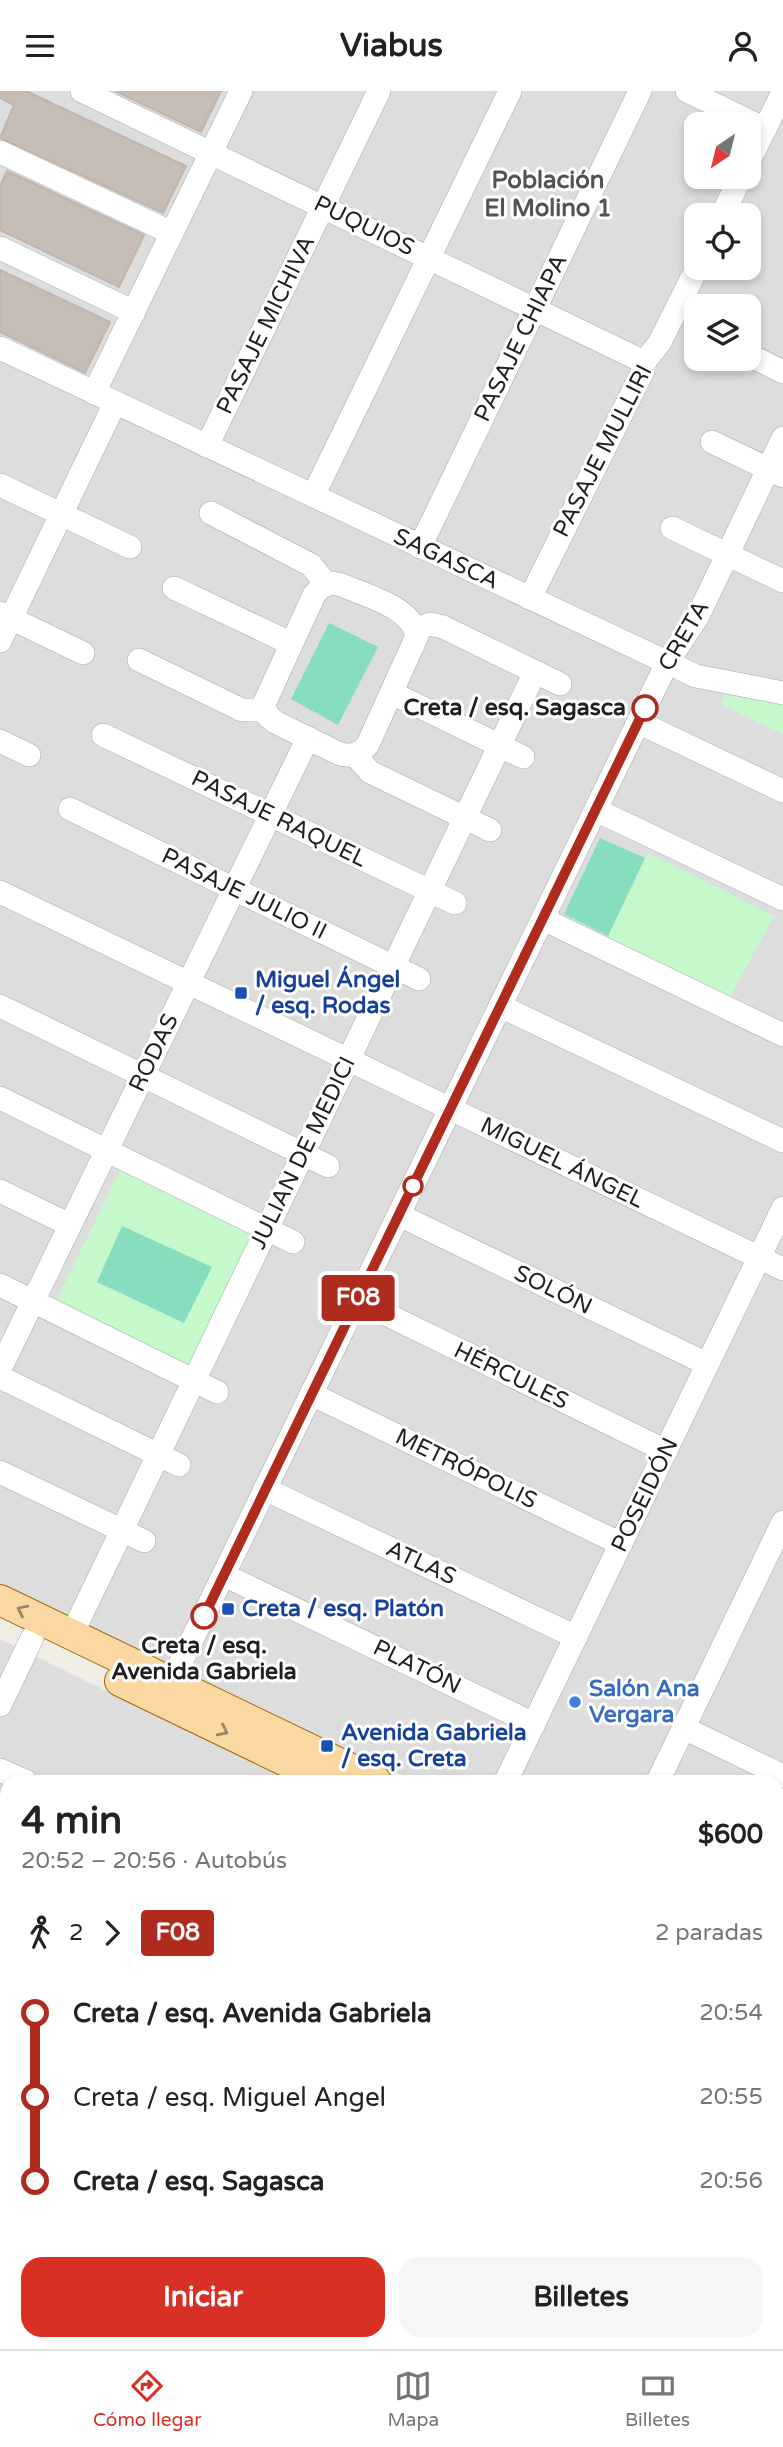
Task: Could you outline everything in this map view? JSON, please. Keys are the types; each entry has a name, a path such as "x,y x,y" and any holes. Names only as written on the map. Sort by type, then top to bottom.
{"main road":[{"path":"0,1600 72,1634 289,1763 314,1775"},
{"path":"0,1623 167,1692"},
{"path":"289,1763 347,1775"}],"street":[{"name":"PUQUIOS","path":"82,91 429,257 638,359 643,364"},
{"path":"0,641 5,616 61,515 134,312 241,91"},
{"name":"PASAJE MICHIVA","path":"207,446 379,91"},
{"path":"313,496 510,91"},
{"name":"PASAJE CHIAPA","path":"420,547 640,91"},
{"path":"687,91 765,129"},
{"path":"761,137 783,92"},
{"path":"0,152 172,233"},
{"path":"0,249 134,312"},
{"name":"PASAJE MULLIRI","path":"530,598 643,372 643,364 656,350 691,280"},
{"name":"SAGASCA","path":"0,348 667,663 710,680 758,686 783,693"},
{"path":"761,361 783,372"},
{"name":"CRETA","path":"167,1692 667,663 698,616 727,555 776,472 783,438"},
{"path":"712,442 776,472"},
{"path":"0,485 130,548"},
{"path":"211,513 311,565 326,584"},
{"path":"672,528 783,582"},
{"path":"326,584 342,585 404,614 416,629 416,642 368,744 355,755 341,754 275,722 265,710 267,693 290,643 314,595 326,584"},
{"path":"174,588 290,643"},
{"path":"5,616 83,653"},
{"path":"416,629 430,624 443,627 560,684"},
{"path":"139,660 242,710 265,710"},
{"name":"JULIAN DE MEDICI","path":"72,1634 534,672"},
{"path":"392,693 523,757"},
{"path":"638,722 783,791"},
{"name":"PASAJE RAQUEL","path":"103,735 455,903"},
{"name":"RODAS","path":"0,1369 308,738"},
{"path":"0,741 29,755"},
{"path":"355,755 370,772 490,830"},
{"name":"PASAJE JULIO II","path":"70,809 419,979"},
{"path":"596,810 783,899"},
{"name":"MIGUEL ÁNGEL","path":"0,892 783,1269"},
{"path":"542,919 783,1035"},
{"path":"0,1006 328,1166"},
{"path":"500,1006 783,1141"},
{"path":"0,1098 293,1242"},
{"path":"0,1191 70,1225"},
{"name":"POSEIDÓN","path":"509,1775 783,1207"},
{"name":"SOLÓN","path":"398,1215 707,1364"},
{"path":"0,1285 217,1392"},
{"name":"HÉRCULES","path":"357,1300 666,1451"},
{"path":"0,1377 179,1465"},
{"name":"METRÓPOLIS","path":"311,1394 621,1544"},
{"path":"0,1472 144,1541"},
{"name":"ATLAS","path":"265,1489 576,1637"},
{"path":"661,1775 783,1522"},
{"name":"PLATÓN","path":"224,1575 534,1724"},
{"path":"0,1705 32,1638"},
{"path":"684,1728 781,1775"}],"shaded area":[{"path":"0,91 783,91 783,1775 401,1775 0,1583"},
{"path":"0,1639 279,1775 0,1775"}],"green space":[{"path":"329,623 378,647 338,725 291,699"},
{"path":"725,695 768,698 783,705 783,734 721,704"},
{"path":"600,838 645,858 608,936 564,914"},
{"path":"648,853 774,916 726,1004 605,943"},
{"path":"122,1166 257,1229 189,1369 55,1304"},
{"path":"122,1226 212,1267 184,1323 97,1282"}],"building":[{"path":"0,91 26,91 186,166 163,213 0,138 14,105 0,98"},
{"path":"115,91 221,91 201,132"},
{"path":"7,171 144,235 119,287 0,230 0,186"},
{"path":"0,270 110,322 85,373 0,332"}],"bus line":[{"name":"F08","path":"204,1616 645,708"}],"place":[{"name":"Creta / esq. Sagasca","path":"645,708"},
{"name":"Miguel Ángel / esq. Rodas","path":"241,993"},
{"name":"Creta / esq. Platón","path":"228,1609"},
{"name":"Creta / esq. Avenida Gabriela","path":"204,1616"},
{"name":"Salón Ana Vergara","path":"575,1702"},
{"name":"Avenida Gabriela / esq. Creta","path":"327,1746"}],"district":[{"name":"Población El Molino 1","path":"548,194"}]}
